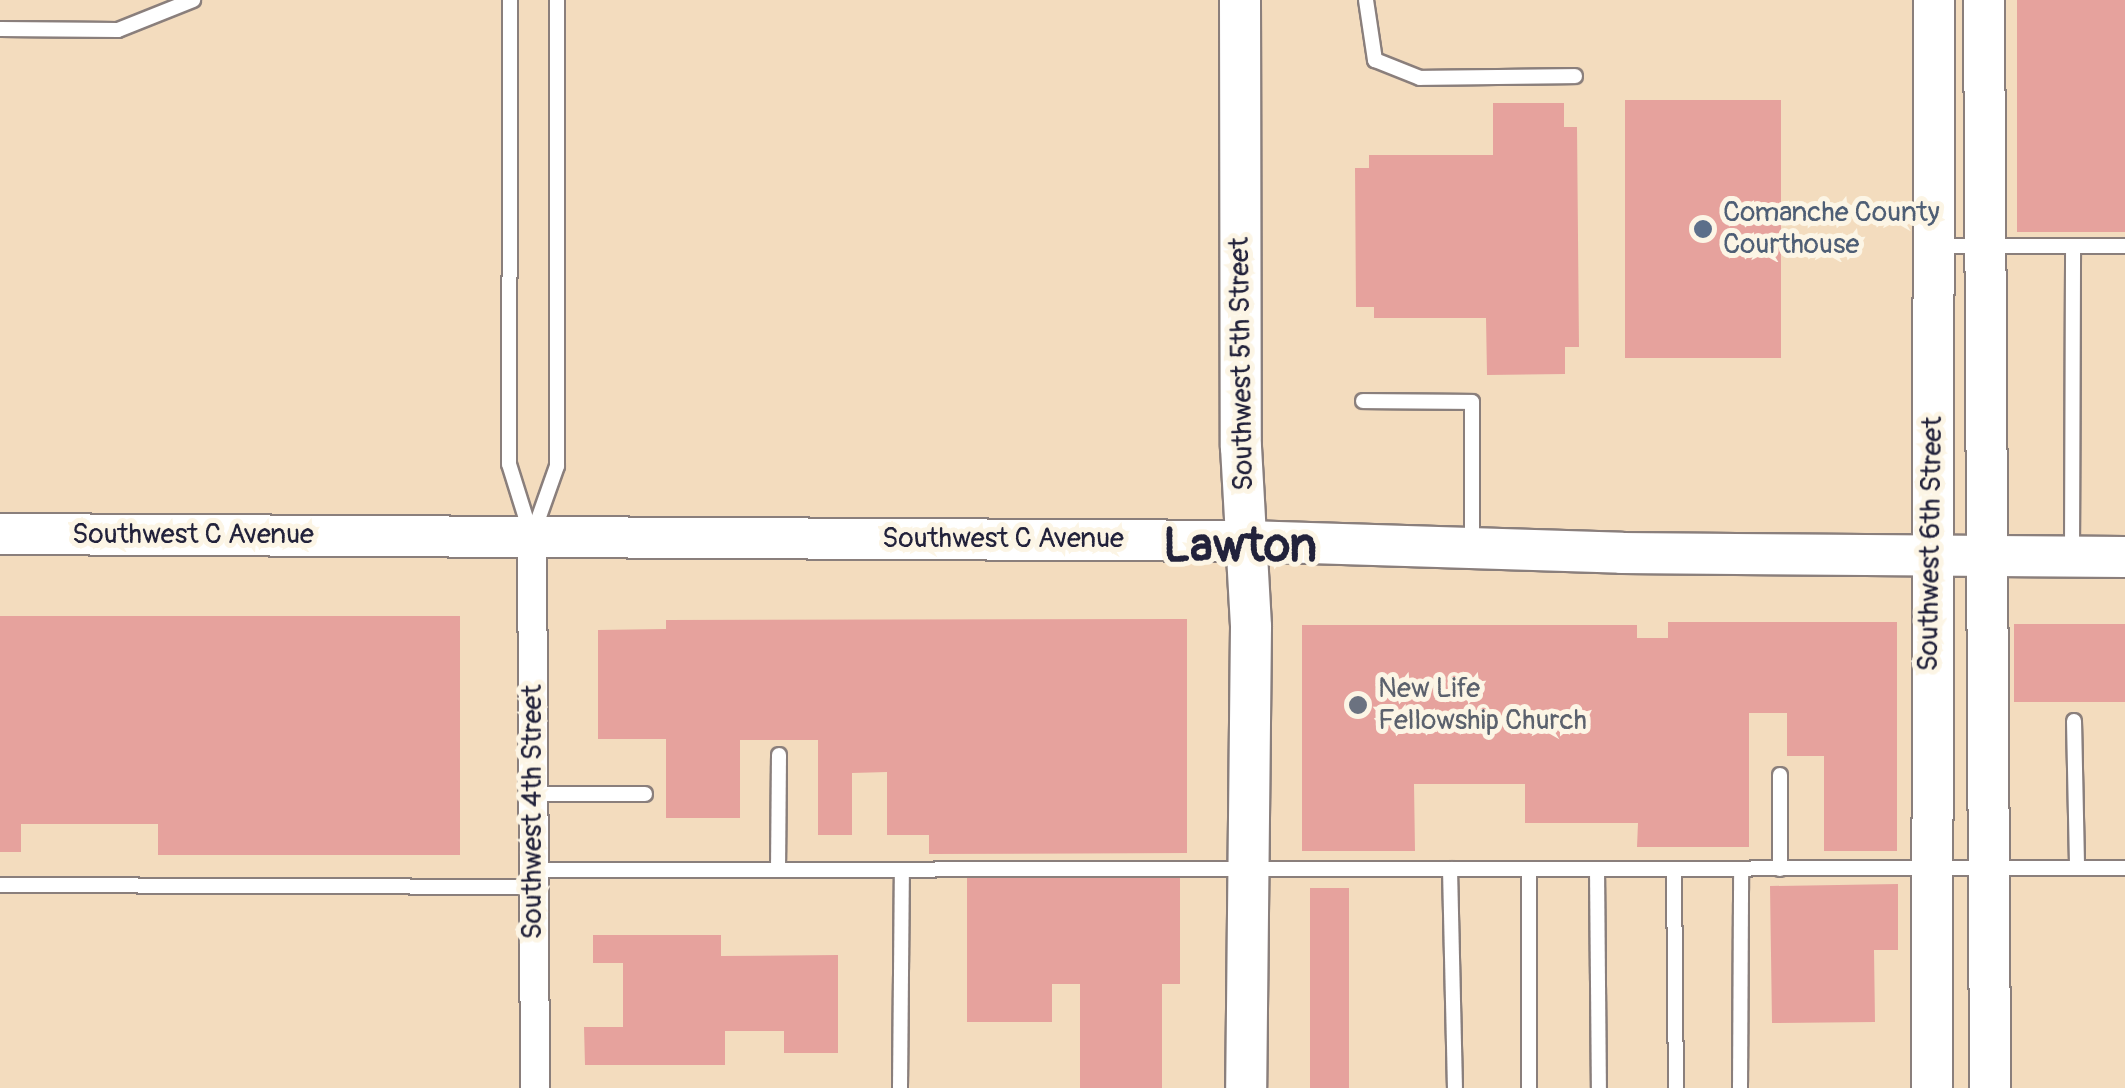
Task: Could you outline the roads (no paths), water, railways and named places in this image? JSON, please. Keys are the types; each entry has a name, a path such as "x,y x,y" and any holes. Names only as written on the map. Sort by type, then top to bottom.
{"street":[{"name":"Southwest 5th Street","path":"1240,0 1248,869 1246,1088"},
{"name":"Southwest 6th Street","path":"1932,1088 1934,0"},
{"name":"Southwest 6th Street","path":"1984,0 1990,1088"},
{"name":"Southwest C Avenue","path":"0,534 1246,541 2125,557"},
{"name":"Southwest 4th Street","path":"532,537 534,1088"}],"lane":[{"path":"0,29 118,30 193,0"},
{"name":"Southwest 4th Street","path":"510,0 509,464 532,537"},
{"name":"Southwest 4th Street","path":"532,537 558,466 556,0"},
{"path":"1366,0 1375,60 1420,78 1576,76"},
{"path":"1932,246 2125,246"},
{"path":"2072,558 2073,246"},
{"path":"1363,401 1472,402 1472,546"},
{"path":"2074,721 2077,868"},
{"path":"778,870 779,755"},
{"path":"1780,775 1780,869"},
{"path":"533,794 646,794"},
{"path":"0,885 533,878 778,870 2125,868"},
{"path":"1450,869 1456,1088"},
{"path":"1528,869 1529,1088"},
{"path":"1597,869 1599,1088"},
{"path":"1674,869 1676,1088"},
{"path":"1740,1088 1741,869"},
{"path":"900,1088 902,870"}],"place":[{"name":"Comanche County Courthouse","path":"1703,229"},
{"name":"New Life Fellowship Church","path":"1358,705"}],"district":[{"name":"Lawton","path":"1240,547"}]}
